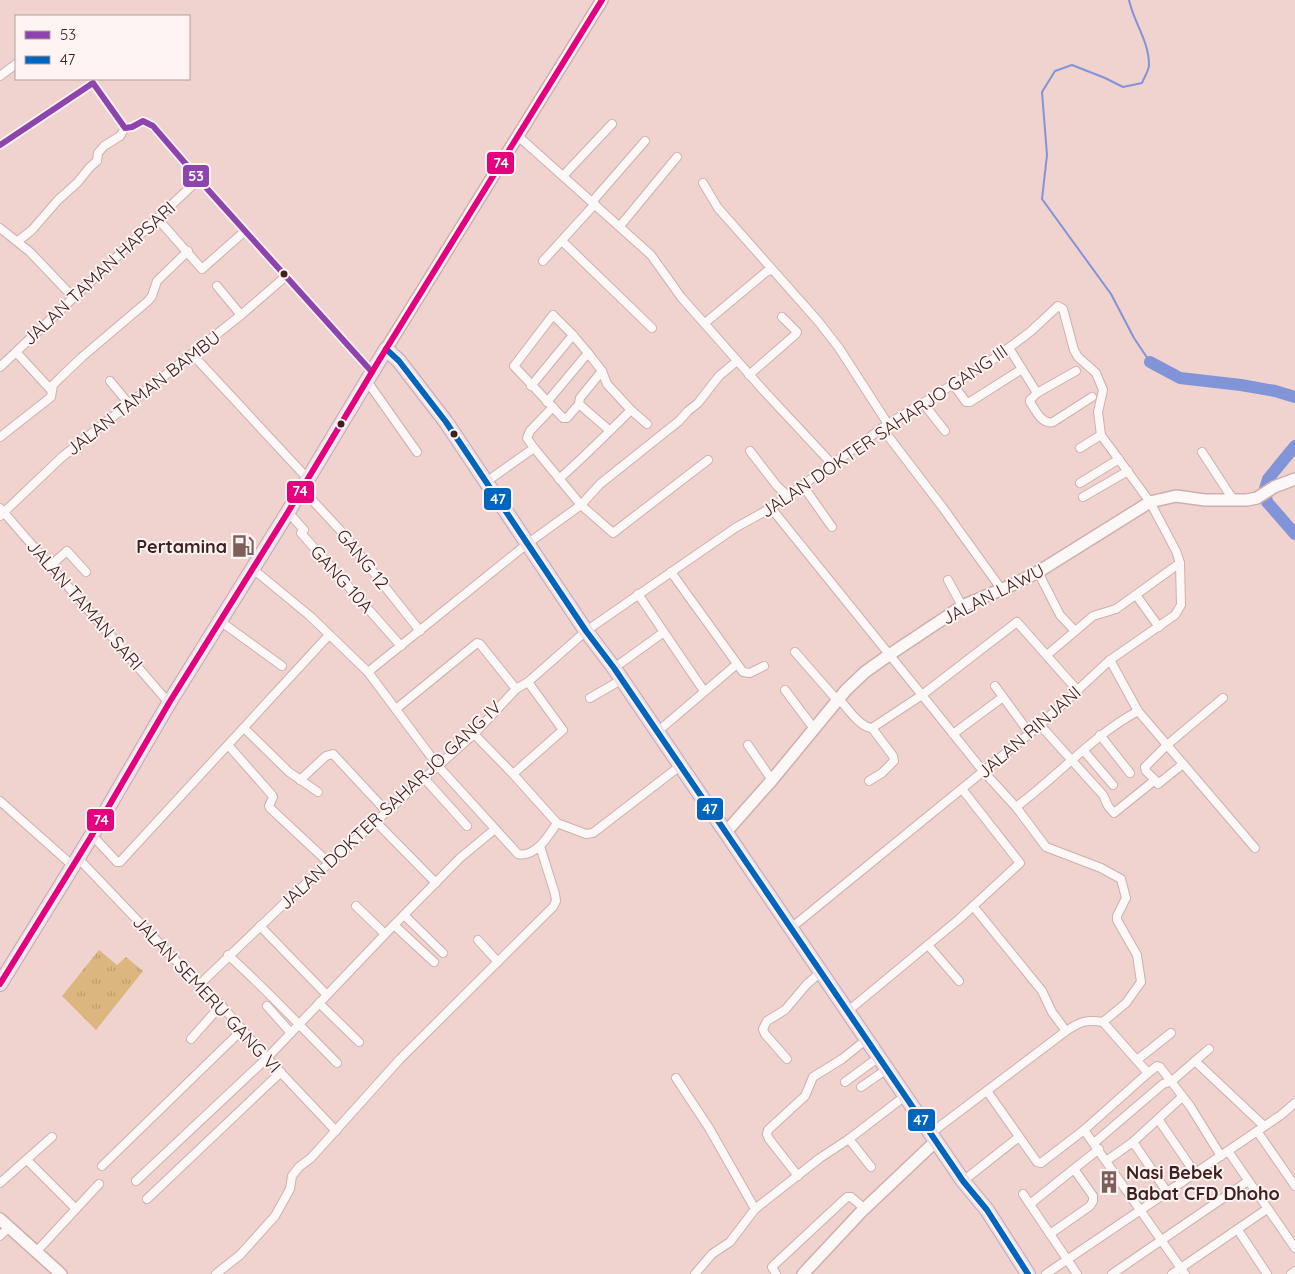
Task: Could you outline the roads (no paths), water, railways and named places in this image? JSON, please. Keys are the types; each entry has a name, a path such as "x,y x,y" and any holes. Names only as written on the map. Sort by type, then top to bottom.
{"highway":[{"path":"0,984 76,862 169,703 288,512 386,349 398,361 446,422 586,630 964,1181 986,1210 1028,1274"}],"street":[{"path":"386,349 602,0"},
{"path":"0,76 15,65"},
{"path":"0,145 92,81 125,128"},
{"path":"18,241 32,230 58,200 77,184 90,167 97,162 98,154 101,150 120,136 125,128 132,127 143,121 148,122 285,276 370,377 417,452"},
{"path":"563,176 612,124"},
{"path":"518,136 651,255 681,297 706,323 749,375 833,464"},
{"path":"543,261 562,241 645,141"},
{"path":"620,226 677,157"},
{"name":"JALAN TAMAN HAPSARI","path":"0,367 199,179"},
{"path":"703,183 718,208 818,321 838,348 885,426 1002,590"},
{"path":"157,218 202,269 245,231"},
{"path":"0,228 18,241 74,297"},
{"path":"562,241 652,328"},
{"path":"51,390 53,385 82,357 148,301 152,296 157,281 188,251"},
{"path":"706,323 766,272 771,270"},
{"name":"JALAN TAMAN BAMBU","path":"1,512 62,457 241,316 285,276"},
{"path":"216,286 241,316"},
{"name":"JALAN DOKTER SAHARJO GANG III","path":"586,630 735,528 771,508 885,426 1009,348 1030,332 1055,307 1061,307 1078,357 1094,369 1103,390 1098,412 1102,435"},
{"path":"602,371 580,398 579,404 567,418 564,418 531,386 514,366 553,315 588,353 602,371 609,387 647,424"},
{"path":"749,375 796,334 782,317"},
{"path":"531,386 573,336"},
{"path":"1009,348 1037,393"},
{"path":"0,437 53,394 16,352"},
{"path":"588,353 530,432 528,438 580,505 611,532 616,532 628,520 708,460"},
{"name":"GANG 12","path":"192,354 305,484 420,631"},
{"path":"368,672 528,544 580,505 600,484 679,421 698,403 719,376 738,361"},
{"path":"953,384 966,402 970,402 1022,369"},
{"path":"1076,371 1037,393 1030,402 1044,422 1048,424 1092,397"},
{"path":"110,381 128,404"},
{"path":"923,403 945,430"},
{"path":"579,404 609,430"},
{"path":"559,479 588,454 609,430 631,410"},
{"path":"1080,448 1102,435"},
{"name":"JALAN RINJANI","path":"791,928 1040,726 1110,660 1175,615 1181,605 1180,563 1176,551 1150,502 1102,435"},
{"path":"486,482 534,448"},
{"path":"750,452 777,486 788,496"},
{"path":"1202,452 1234,501"},
{"path":"1080,483 1119,459"},
{"path":"1083,498 1128,471"},
{"name":"JALAN LAWU","path":"726,832 815,730 838,699 865,672 962,606 1002,590 1038,572 1150,502 1176,496 1234,501 1247,500 1257,498 1274,487 1295,480"},
{"path":"803,486 832,527"},
{"path":"771,508 983,771 1016,807 1046,847 1102,868 1121,879 1126,898 1117,916 1117,920 1137,955 1141,982 1126,1003 1103,1022"},
{"name":"JALAN TAMAN SARI","path":"1,512 169,703"},
{"name":"GANG 10A","path":"288,512 304,530 301,533 401,646"},
{"path":"50,566 68,551 86,572"},
{"path":"1047,655 1093,616 1116,610 1180,563"},
{"path":"253,569 310,616 368,672 438,766 518,854 524,855 534,851 548,837 557,823"},
{"path":"671,572 743,672 747,674 764,666"},
{"path":"1038,572 1060,615 1075,631"},
{"path":"948,580 962,606"},
{"path":"638,594 704,691"},
{"path":"1136,595 1160,627"},
{"path":"220,621 282,666"},
{"path":"872,728 922,695 1015,623 1019,623 1078,691"},
{"name":"JALAN DOKTER SAHARJO GANG IV","path":"199,985 228,955 474,734 516,689 528,682 586,630"},
{"path":"590,698 664,632"},
{"path":"92,835 117,862 120,862 329,635"},
{"path":"396,709 477,643 480,644 516,689"},
{"path":"795,652 861,723 868,728 872,728 893,756 894,761 870,782"},
{"path":"1110,660 1138,711 1255,848"},
{"path":"657,732 737,664"},
{"path":"513,774 563,730 528,682"},
{"path":"995,686 1030,734"},
{"path":"785,690 815,730"},
{"path":"953,734 1003,697"},
{"path":"1183,764 1158,784 1145,768 1167,745 1223,698"},
{"path":"1016,807 1084,751 1100,735 1117,722 1138,711"},
{"path":"1040,726 1103,795 1114,813 1155,780"},
{"path":"244,728 289,772 318,792"},
{"path":"474,734 557,823 590,834 680,766"},
{"path":"1100,735 1130,772"},
{"path":"228,745 272,795 270,808 329,863"},
{"path":"748,745 772,780"},
{"path":"1084,751 1113,785"},
{"path":"300,780 326,756 333,754 387,812"},
{"path":"424,778 467,826"},
{"path":"848,1011 928,945 1020,863 962,789"},
{"name":"JALAN SEMERU GANG VI","path":"0,801 76,862 221,1005 336,1131"},
{"path":"376,822 436,883"},
{"path":"136,1181 268,1058 384,934 469,849 495,829"},
{"path":"216,1274 240,1255 270,1222 288,1194 292,1176 296,1170 312,1158 400,1059 553,908 556,901 540,846"},
{"path":"356,906 384,934"},
{"path":"973,906 1042,991 1052,1012 1066,1031"},
{"path":"404,915 444,953"},
{"path":"394,925 434,962"},
{"path":"260,926 327,994"},
{"path":"478,940 498,962"},
{"path":"928,945 959,981"},
{"path":"228,955 261,984 298,1025 337,1063"},
{"path":"787,1059 765,1034 764,1024 786,1010 807,984 821,972"},
{"path":"319,1003 359,1042"},
{"path":"191,1039 221,1005"},
{"path":"266,1006 291,1033"},
{"path":"803,1274 934,1137 987,1092 1079,1023 1091,1020 1103,1022 1148,1073"},
{"path":"102,1166 243,1029"},
{"path":"1137,1060 1171,1033"},
{"path":"798,1176 769,1139 768,1130 805,1096 813,1077 836,1063 867,1039"},
{"path":"1030,1204 1074,1169 1163,1084 1172,1080 1209,1049"},
{"path":"1195,1061 1264,1126"},
{"path":"845,1082 883,1063"},
{"path":"861,1088 883,1063"},
{"path":"987,1092 1037,1162 1041,1163 1084,1130 1159,1065 1172,1080 1221,1156"},
{"path":"147,1200 281,1072"},
{"path":"676,1078 709,1128 755,1209"},
{"path":"695,1274 712,1254 730,1242 755,1209 820,1158 906,1096"},
{"path":"1106,1161 1132,1142 1182,1097"},
{"path":"1046,1274 1281,1115 1295,1103"},
{"path":"1158,1119 1195,1173"},
{"path":"1084,1130 1183,1271"},
{"path":"1257,1131 1295,1186"},
{"path":"0,1183 52,1137"},
{"path":"964,1181 1019,1137"},
{"path":"848,1139 871,1167"},
{"path":"1132,1142 1167,1192"},
{"path":"1228,1151 1295,1248"},
{"path":"27,1160 76,1209"},
{"path":"1050,1234 1090,1206 1093,1201 1093,1196 1074,1169"},
{"path":"1112,1274 1248,1181"},
{"path":"37,1251 99,1184"},
{"path":"1023,1194 1077,1274"},
{"path":"776,1274 772,1267 774,1264 847,1197 865,1209"},
{"path":"1172,1274 1183,1271 1267,1209"},
{"path":"0,1219 61,1274"},
{"path":"0,1236 9,1227"},
{"path":"1238,1230 1267,1274"},
{"path":"1291,1274 1295,1271"}],"waterway":[{"path":"1129,0 1147,48 1149,65 1147,72 1142,83 1123,87 1072,65 1055,71 1042,92 1047,155 1042,199 1111,294 1134,338 1150,362"},
{"path":"1150,362 1180,378 1241,385 1275,391 1295,397"},
{"path":"1295,446 1268,479 1265,489 1267,502 1295,534"}],"place":[{"name":"Pertamina","path":"243,546"},
{"name":"Nasi Bebek Babat CFD Dhoho","path":"1109,1182"}]}
